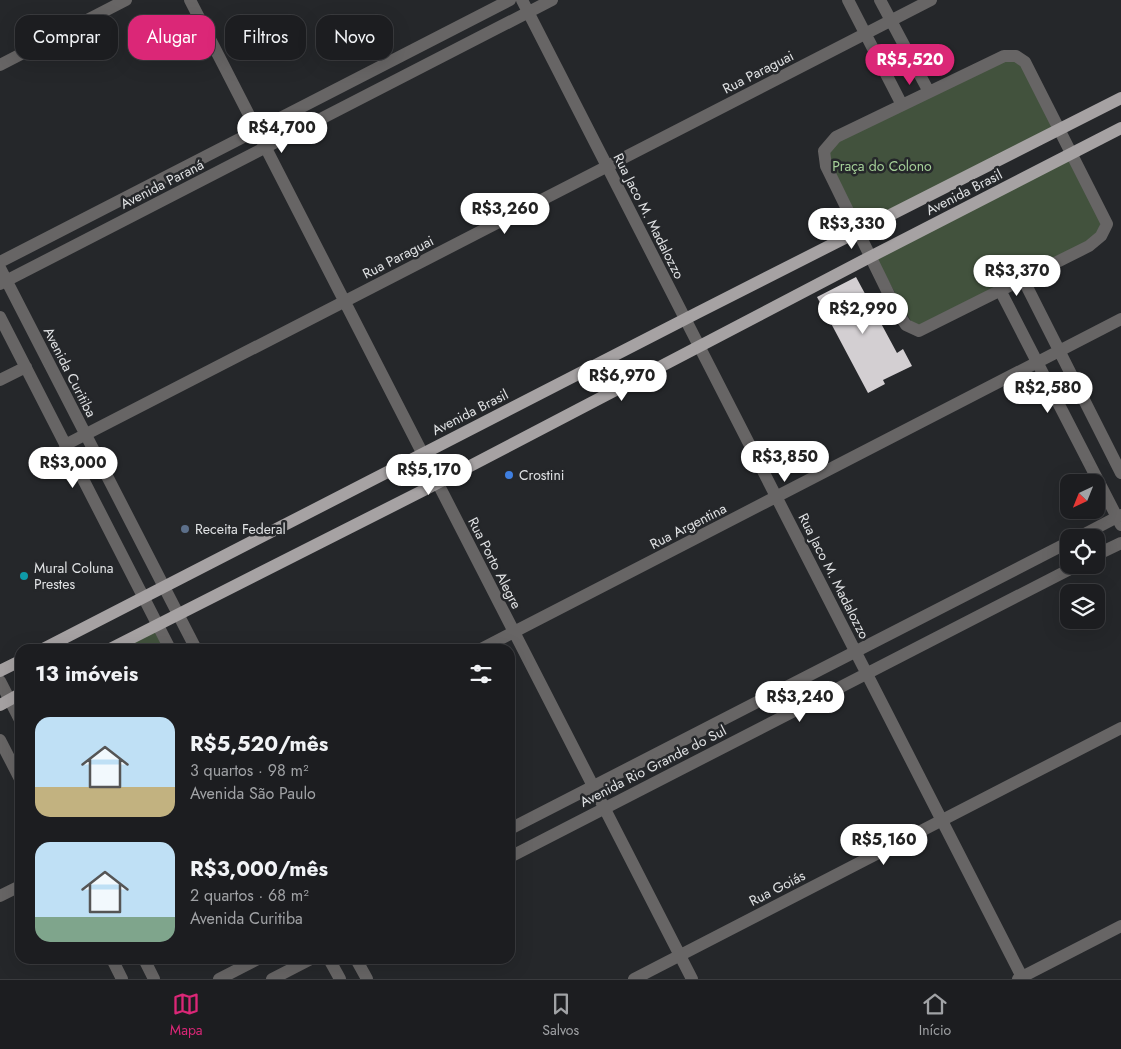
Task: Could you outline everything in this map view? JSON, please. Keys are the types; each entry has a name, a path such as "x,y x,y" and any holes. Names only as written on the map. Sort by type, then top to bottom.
{"main road":[{"name":"Avenida Brasil","path":"53,644 685,319 1121,98"},
{"name":"Avenida Brasil","path":"120,644 438,483 1121,128"},
{"path":"0,671 15,664"}],"street":[{"path":"0,64 126,0"},
{"name":"Rua Porto Alegre","path":"190,0 692,979"},
{"name":"Avenida Paraná","path":"0,262 510,0"},
{"name":"Rua Jaco M. Madalozzo","path":"522,0 856,651 1021,978"},
{"name":"Avenida Paraná","path":"3,282 552,0"},
{"path":"848,0 902,105"},
{"path":"880,0 929,92"},
{"name":"Rua Paraguai","path":"66,445 931,0"},
{"path":"1004,56 1016,56 1025,62 1107,224 1101,236 1089,246 919,331 906,325 897,311 826,166 824,151 836,137 929,92 1004,56"},
{"path":"93,214 102,232"},
{"name":"Avenida Curitiba","path":"0,268 3,282 86,434 193,644"},
{"path":"1023,279 1121,473"},
{"path":"1000,290 1120,519 1097,529"},
{"path":"0,317 168,644"},
{"name":"Rua Argentina","path":"491,644 1121,319"},
{"path":"0,380 26,367"},
{"path":"1105,551 1121,543"},
{"name":"Avenida Rio Grande do Sul","path":"515,826 1060,547"},
{"name":"Avenida Rio Grande do Sul","path":"515,854 1060,574"},
{"path":"0,681 10,700"},
{"name":"Rua Goiás","path":"634,979 1121,728"},
{"path":"0,740 15,769"},
{"path":"0,896 15,888"},
{"path":"1021,978 1121,926"},
{"path":"114,964 122,979"},
{"path":"146,964 154,979"},
{"path":"219,979 248,964"},
{"path":"272,979 301,964"},
{"path":"332,964 340,979"},
{"path":"359,964 367,979"}],"green space":[{"name":"Praça do Colono","path":"1005,60 1015,60 1022,66 1053,127 860,226 830,164 829,151 838,140"},
{"path":"1069,160 1101,222 1097,234 1087,242 921,326 912,323 876,259"},
{"path":"156,629 164,644 127,644"}],"building":[{"path":"856,277 897,353 903,349 912,366 883,380 885,384 868,393 817,297"}],"place":[{"name":"Crostini","path":"509,475"},
{"name":"Receita Federal","path":"185,529"},
{"name":"Mural Coluna Prestes","path":"24,576"}]}
